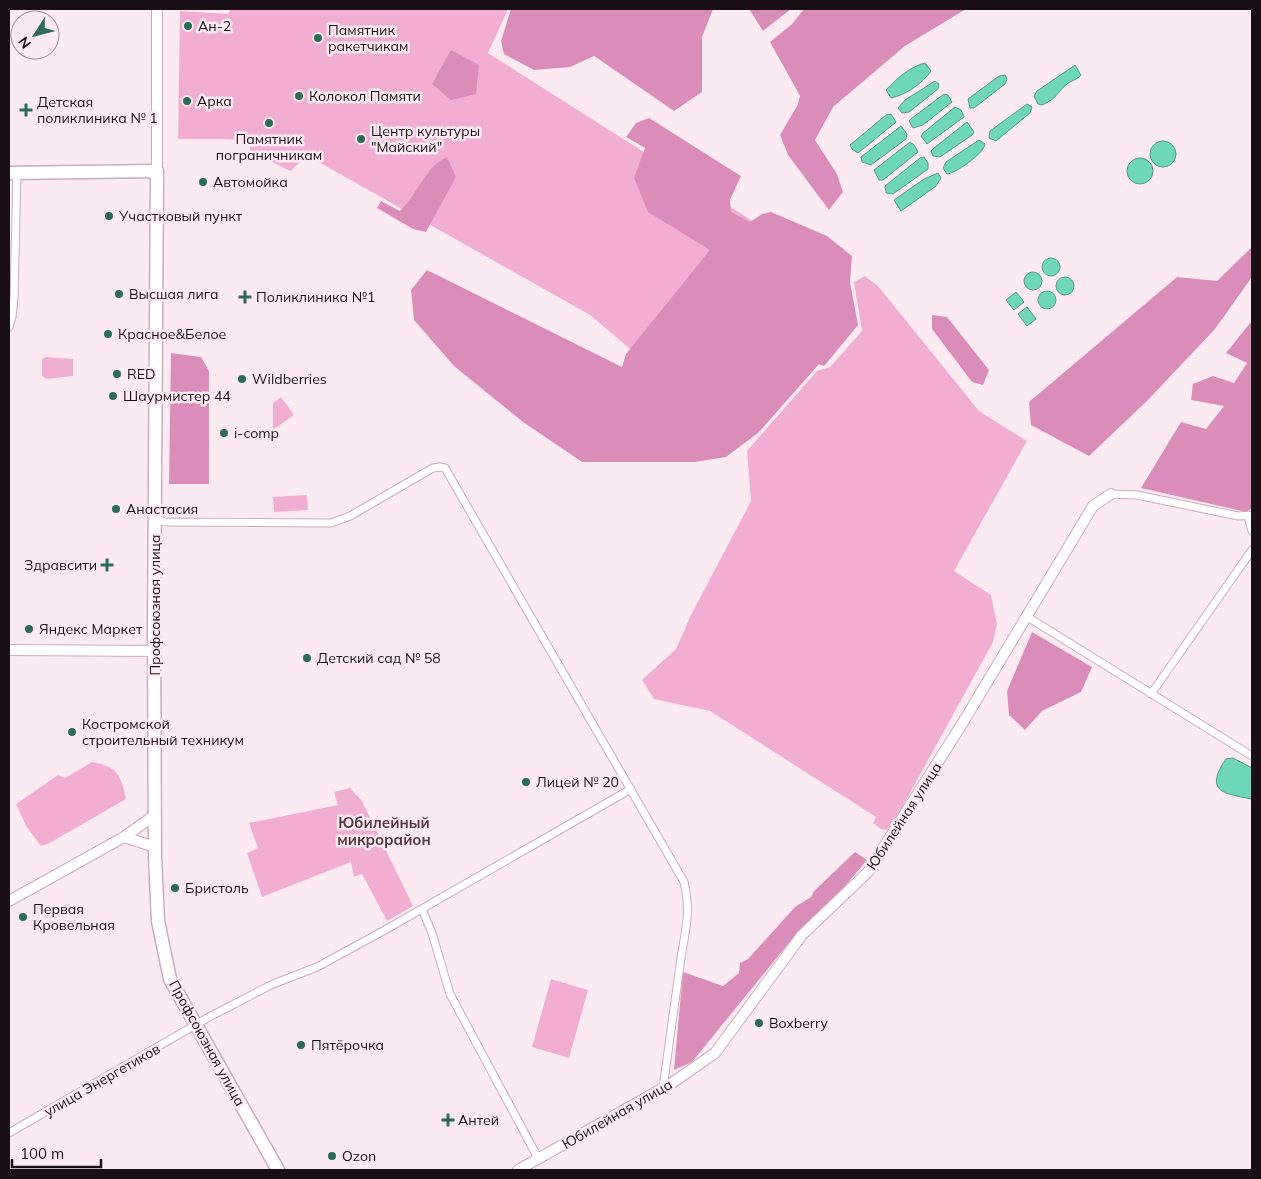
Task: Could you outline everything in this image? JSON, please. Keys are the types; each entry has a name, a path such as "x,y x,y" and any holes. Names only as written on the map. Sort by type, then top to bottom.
{"highway":[{"path":"13,173 157,171"},
{"name":"Профсоюзная улица","path":"157,171 154,650 155,847 158,920 163,954 170,979 278,1170"}],"street":[{"name":"Профсоюзная улица","path":"157,9 157,171"},
{"path":"9,327 14,297 11,265 13,173"},
{"path":"154,519 165,522 331,522 350,516 433,468 440,466 445,468 684,882 689,902 689,920 682,950 663,1088"},
{"path":"1111,494 1137,495 1238,516 1250,515 1252,532"},
{"name":"Юбилейная улица","path":"518,1170 663,1088 715,1053 802,935 868,872 962,724 1092,506 1111,494"},
{"path":"1152,694 1252,550"},
{"path":"1026,616 1252,756"},
{"path":"9,650 154,650"},
{"name":"улица Энергетиков","path":"9,1133 195,1026 273,984 317,967 422,909 631,789"},
{"path":"9,901 124,837 155,815"},
{"path":"124,837 155,847"},
{"path":"422,909 432,932 450,994 538,1158"}],"shaded area":[{"path":"231,9 508,9 488,53 850,283 858,325 824,366 819,364 758,433 741,443 590,315 308,156 290,171 250,151 250,146 256,143 229,139 178,139 180,11 228,14"},
{"path":"511,9 713,9 702,37 702,92 674,111 594,56 570,67 534,70 504,54 501,41"},
{"path":"749,9 791,9 763,31"},
{"path":"804,9 966,9 905,46 833,107 815,140 837,174 843,192 829,210 788,155 780,135 797,106 800,96 770,42 792,24"},
{"path":"451,50 479,65 476,94 451,100 432,84"},
{"path":"925,63 931,71 923,80 914,88 891,98 886,90 909,70"},
{"path":"1075,65 1081,75 1063,87 1054,98 1042,105 1038,104 1034,96 1037,91"},
{"path":"1005,75 1007,79 1005,84 974,108 970,108 968,99 999,76"},
{"path":"935,81 939,84 938,89 909,112 902,113 898,108 905,100"},
{"path":"944,94 948,95 952,102 923,125 913,128 909,121"},
{"path":"1027,104 1032,107 1030,113 996,141 989,138 990,131"},
{"path":"955,107 961,110 964,117 927,144 921,136 923,133"},
{"path":"891,114 896,122 858,153 852,149 850,145 886,115"},
{"path":"649,118 741,176 730,200 731,212 750,222 762,214 771,212 827,236 852,256 850,283 858,325 824,366 819,364 758,433 726,457 695,462 582,462 523,422 454,366 414,320 411,290 427,270 622,367 626,354 710,250 648,212 634,178 645,148 626,137 636,123"},
{"path":"967,122 974,132 972,135 940,157 933,156 931,151 934,148"},
{"path":"901,126 907,134 906,139 871,165 862,162 861,157"},
{"path":"979,140 985,144 980,153 962,167 947,174 943,168 946,162"},
{"path":"1163,141 1172,145 1176,154 1172,163 1163,167 1154,163 1150,154 1154,145"},
{"path":"910,142 918,152 883,180 879,180 874,170"},
{"path":"447,157 456,177 426,232 413,229 377,208 381,201 400,211 433,167"},
{"path":"924,157 928,163 928,169 893,194 886,193 885,186 920,158"},
{"path":"1140,158 1149,162 1153,171 1149,180 1140,184 1131,180 1127,171 1131,162"},
{"path":"938,173 941,178 936,186 901,211 894,200 924,179"},
{"path":"1252,247 1252,277 1215,329 1148,400 1089,456 1031,425 1029,402 1177,277 1217,281"},
{"path":"1051,258 1057,261 1060,267 1057,273 1051,276 1045,273 1042,267 1045,261"},
{"path":"1033,272 1039,275 1042,281 1039,287 1033,290 1027,287 1024,281 1027,275"},
{"path":"865,276 878,286 979,411 1027,441 954,571 991,595 997,624 993,642 894,822 887,830 881,829 873,823 876,817 710,711 654,699 642,680 676,649 691,615 751,501 747,451 817,371 830,367 862,331 854,282"},
{"path":"1065,277 1071,280 1074,286 1071,292 1065,295 1059,292 1056,286 1059,280"},
{"path":"1047,291 1053,294 1056,300 1053,306 1047,309 1041,306 1038,300 1041,294"},
{"path":"1016,292 1024,302 1014,310 1006,300"},
{"path":"1027,307 1036,319 1027,326 1018,314"},
{"path":"932,315 947,317 989,370 983,385 972,382 932,329"},
{"path":"1250,323 1252,324 1252,508 1246,512 1141,488 1181,422 1206,429 1224,406 1191,400 1193,384 1213,376 1234,383 1247,363 1226,353"},
{"path":"171,353 201,357 209,371 209,484 169,484"},
{"path":"46,357 73,359 73,376 46,379 42,376 42,359"},
{"path":"281,397 294,415 273,430 273,403"},
{"path":"307,495 308,510 274,512 273,497"},
{"path":"1032,632 1092,667 1081,692 1042,711 1025,730 1009,715 1007,691"},
{"path":"1233,758 1252,768 1252,799 1226,793 1220,790 1217,785 1219,770 1226,759"},
{"path":"92,762 108,767 117,773 126,799 48,844 41,846 26,826 16,804 58,775 65,778"},
{"path":"350,788 362,801 413,906 387,921 362,874 354,877 351,862 262,897 247,853 258,848 249,823 338,805 334,792"},
{"path":"855,852 867,860 841,891 792,939 692,1062 674,1070 683,972 723,986 739,973 740,963 748,959 795,907 811,897 814,891"},
{"path":"551,979 588,990 569,1058 532,1047"}],"place":[{"name":"Ан-2","path":"188,26"},
{"name":"Памятник ракетчикам","path":"318,38"},
{"name":"Колокол Памяти","path":"299,96"},
{"name":"Арка","path":"187,101"},
{"name":"Детская поликлиника № 1","path":"26,110"},
{"name":"Памятник пограничникам","path":"269,123"},
{"name":"Центр культуры \"Майский\"","path":"361,139"},
{"name":"Автомойка","path":"203,182"},
{"name":"Участковый пункт","path":"109,216"},
{"name":"Высшая лига","path":"119,294"},
{"name":"Поликлиника №1","path":"245,297"},
{"name":"Красное&Белое","path":"108,334"},
{"name":"RED","path":"117,374"},
{"name":"Wildberries","path":"242,379"},
{"name":"Шаурмистер 44","path":"113,396"},
{"name":"i-comp","path":"224,433"},
{"name":"Анастасия","path":"116,509"},
{"name":"Здравсити","path":"107,565"},
{"name":"Яндекс Маркет","path":"29,629"},
{"name":"Детский сад № 58","path":"307,658"},
{"name":"Костромской строительный техникум","path":"72,732"},
{"name":"Лицей № 20","path":"526,782"},
{"name":"Бристоль","path":"175,888"},
{"name":"Первая Кровельная","path":"23,917"},
{"name":"Boxberry","path":"759,1023"},
{"name":"Пятёрочка","path":"301,1045"},
{"name":"Антей","path":"448,1120"},
{"name":"Ozon","path":"332,1156"}],"district":[{"name":"Юбилейный микрорайон","path":"384,832"}]}
